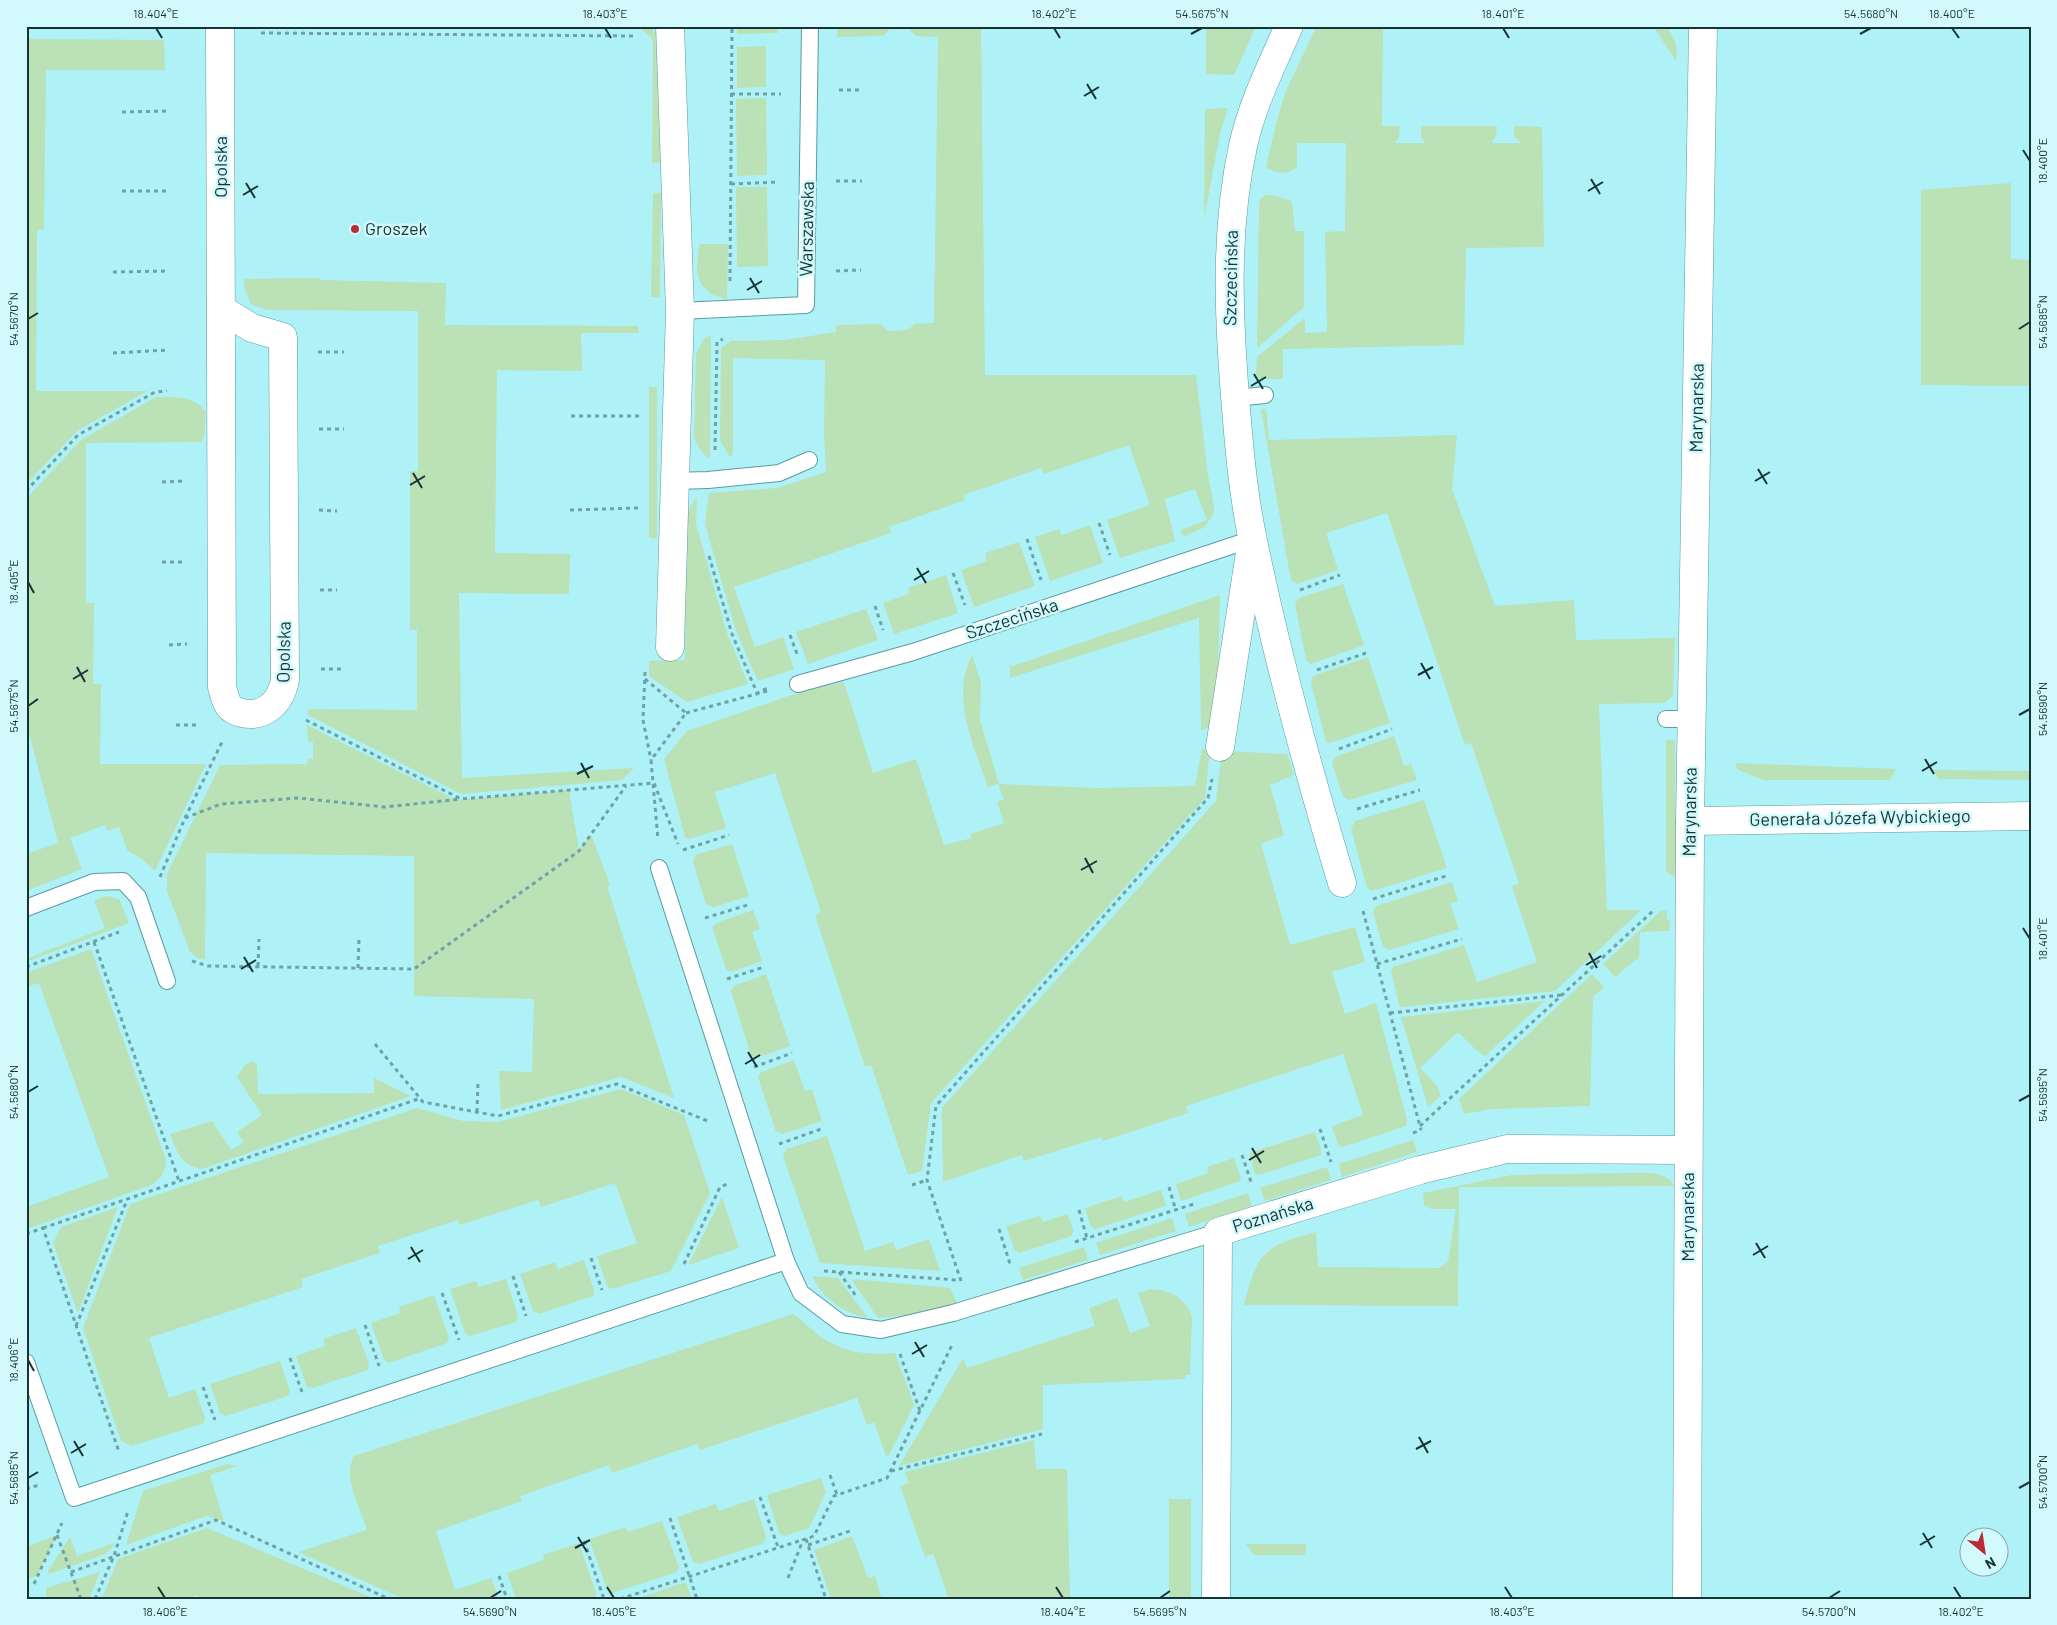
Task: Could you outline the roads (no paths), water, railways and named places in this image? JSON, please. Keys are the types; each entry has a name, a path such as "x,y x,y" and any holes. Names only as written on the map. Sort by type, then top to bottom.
{"street":[{"name":"Opolska","path":"220,26 222,687 228,706 237,712 250,715 263,713 274,704 283,692 285,680 282,336 252,328 221,309"},
{"path":"670,26 680,311 670,647"},
{"name":"Szczecińska","path":"1290,26 1257,98 1243,145 1230,229 1229,318 1238,436 1252,539 1303,753 1342,883"},
{"name":"Marynarska","path":"1687,1599 1690,821 1679,719 1703,26"},
{"name":"Szczecińska","path":"1220,747 1252,539"},
{"name":"Generała Józefa Wybickiego","path":"1690,821 2031,816"},
{"name":"Poznańska","path":"1216,1599 1218,1232 1430,1167 1508,1148 1688,1150"}],"lane":[{"name":"Warszawska","path":"680,311 806,305 810,26"},
{"path":"1235,398 1266,395"},
{"path":"674,481 708,480 779,472 809,460"},
{"name":"Szczecińska","path":"798,684 913,652 1252,539"},
{"path":"659,868 786,1261 801,1293 842,1324 881,1330 969,1308 1218,1232"},
{"path":"26,908 94,882 123,881 138,897 167,981"},
{"path":"26,1362 74,1498 786,1261"}],"place":[{"name":"Groszek","path":"355,229"}]}
